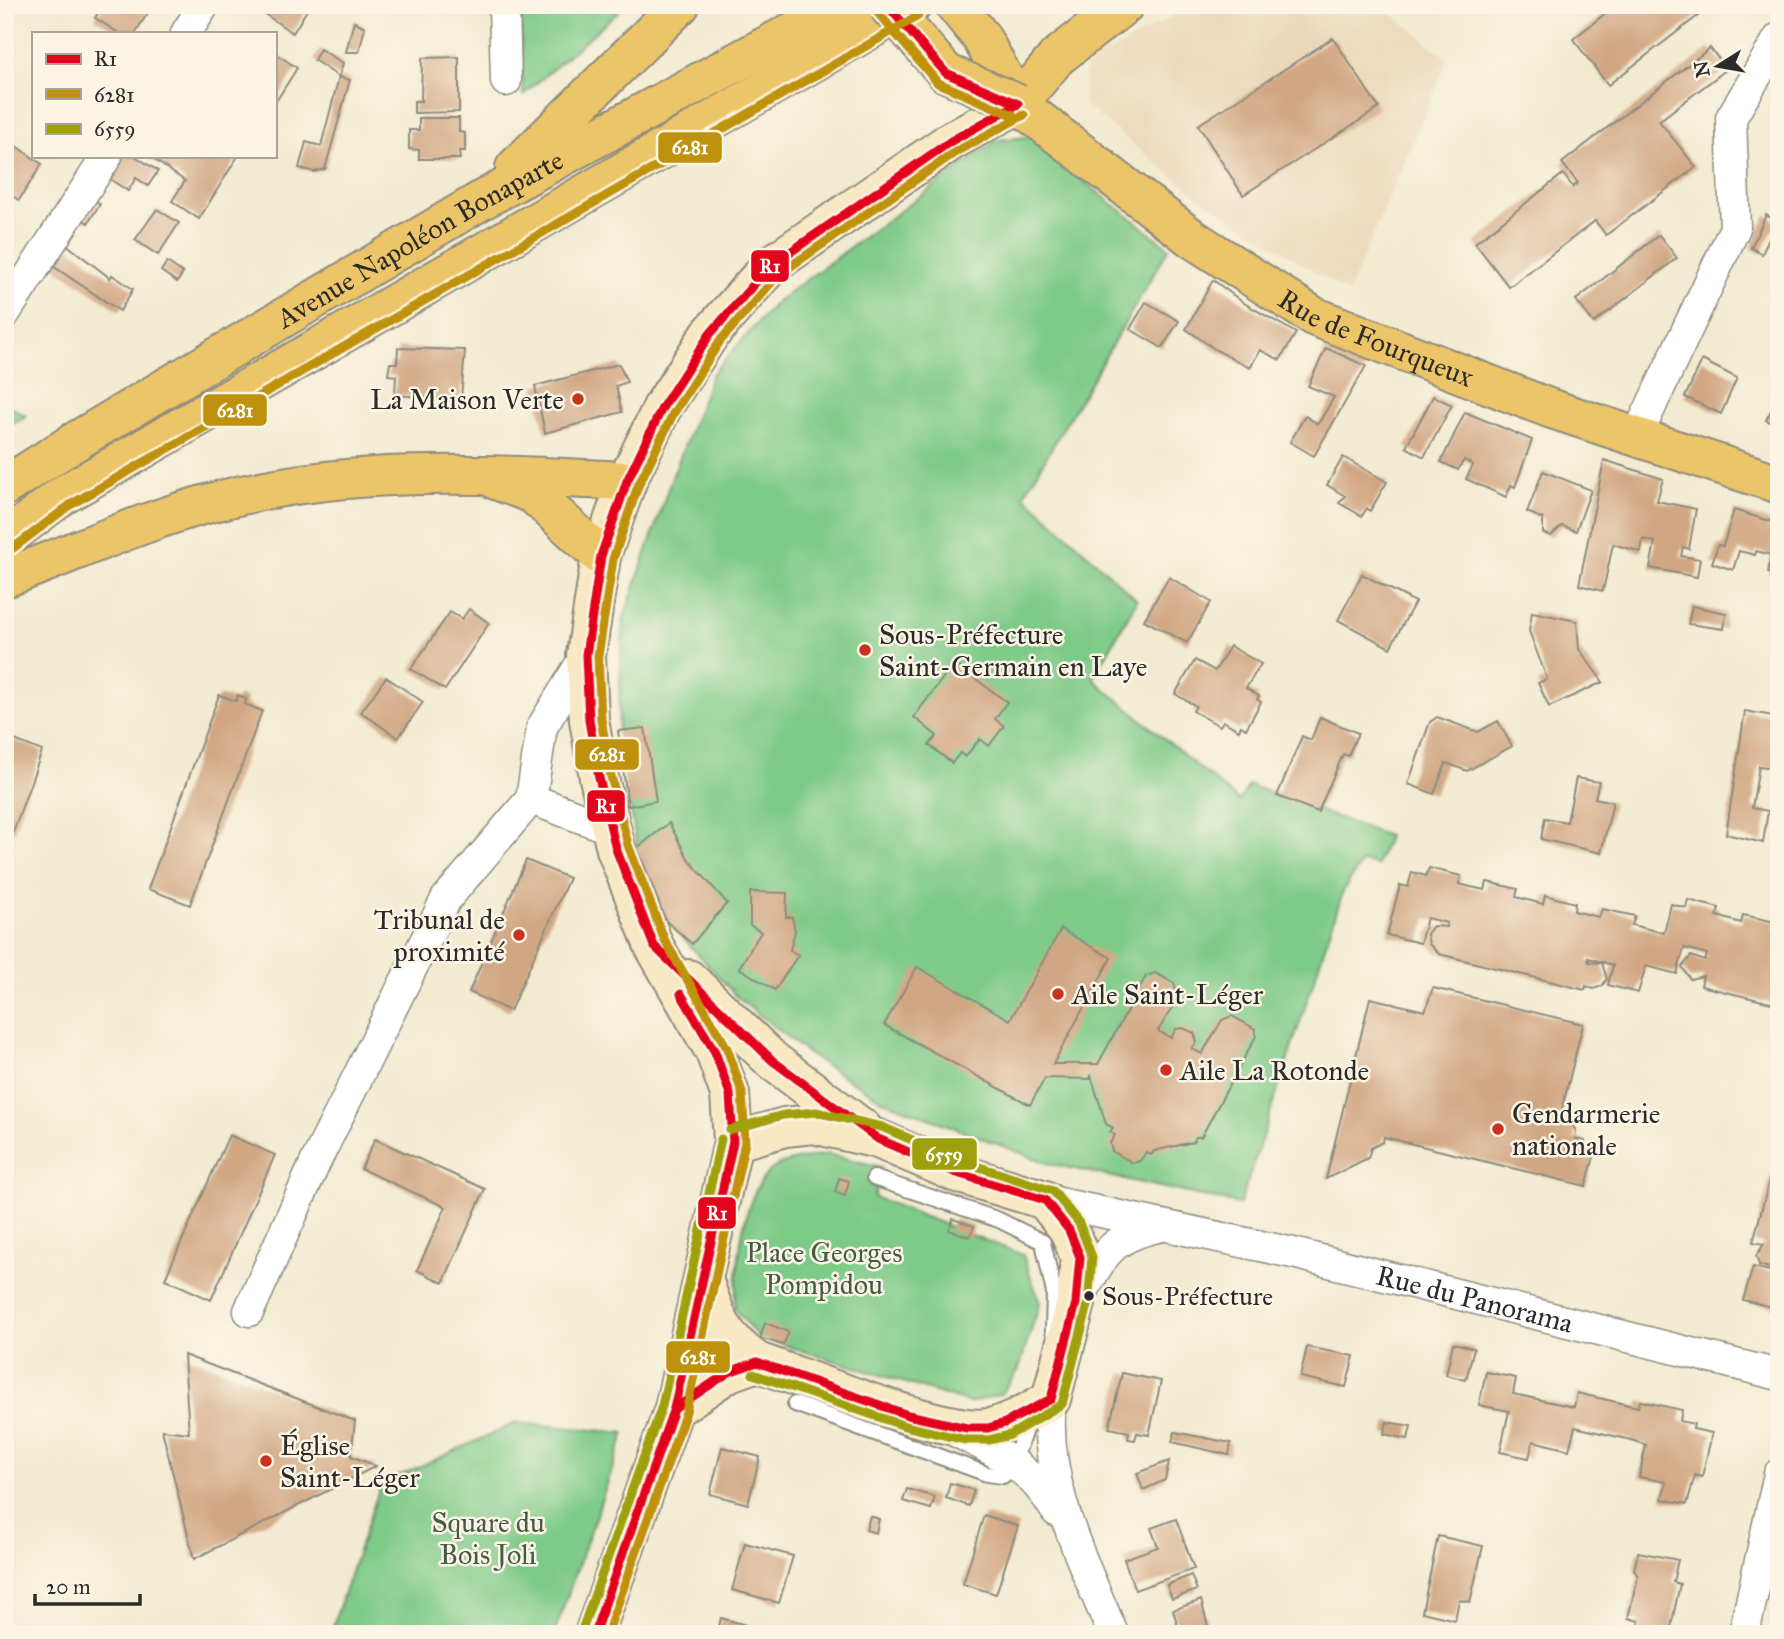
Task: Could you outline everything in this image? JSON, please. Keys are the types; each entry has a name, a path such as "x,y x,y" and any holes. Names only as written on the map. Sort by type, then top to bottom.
{"main road":[{"path":"482,200 680,5"},
{"name":"Avenue Napoléon Bonaparte","path":"5,486 482,200 842,5"},
{"name":"Rue de Fourqueux","path":"887,5 946,73 1018,104 1193,239 1313,316 1549,408 1779,484"},
{"name":"Avenue Napoléon Bonaparte","path":"5,539 63,495 912,5"},
{"name":"Rue de Fourqueux","path":"955,5 981,37 1018,104"},
{"path":"1018,104 1057,57 1124,5"},
{"path":"481,474 533,494 601,556"},
{"path":"5,578 111,536 210,503 274,488 351,478 481,474 627,481"}],"street":[{"path":"187,32 204,5"},
{"path":"504,5 506,81"},
{"path":"1636,438 1735,228 1731,118 1779,38"},
{"path":"594,1634 674,1409 733,1142 730,1094 715,1052 654,946 611,829 589,720 586,655 601,556 627,481 662,408 710,334 770,266 951,141 1018,104"},
{"path":"5,313 106,158"},
{"path":"249,1311 316,1161 446,899 531,799 542,727 586,655"},
{"path":"531,799 611,829"},
{"path":"654,946 773,1061 877,1139"},
{"path":"733,1142 785,1127 813,1124 877,1139 957,1173 1045,1200 1069,1230 1080,1257 1076,1303 1041,1405 1048,1430 1054,1477 1078,1548 1113,1634"},
{"name":"Rue du Panorama","path":"1045,1200 1169,1225 1779,1375"},
{"name":"Rue du Panorama","path":"1076,1303 1105,1254 1121,1239 1134,1232 1169,1225"},
{"path":"703,1279 721,1329 736,1347 757,1362 942,1424 1014,1462 1040,1484 1078,1548"},
{"path":"674,1409 729,1372 757,1362"},
{"path":"942,1424 987,1428 1041,1405"},
{"path":"1744,1634 1779,1475"}],"lane":[{"path":"795,1404 987,1474 1003,1476 1014,1462 1041,1405 1054,1293 1043,1242 999,1220 874,1178"}],"shaded area":[{"path":"1193,5 1381,5 1448,59 1348,293 1203,200 1083,104 1086,64"}],"green space":[{"path":"520,5 626,5 523,95"},
{"name":"Sous-Préfecture Saint-Germain en Laye","path":"1036,136 1058,161 1169,248 1024,495 1137,600 1093,679 1239,801 1249,785 1388,836 1377,865 1362,862 1344,889 1240,1204 1047,1163 882,1100 811,1056 738,998 671,925 649,882 637,848 618,731 623,621 670,483 712,374 776,302 997,140"},
{"path":"5,403 26,416 5,429"},
{"name":"Place Georges Pompidou","path":"827,1154 882,1167 874,1197 1023,1255 1040,1303 1018,1371 1001,1394 970,1403 758,1337 735,1309 743,1230 756,1190 766,1175 779,1165"},
{"name":"Square du Bois Joli","path":"516,1423 625,1433 554,1634 330,1634 381,1484"}],"building":[{"path":"103,5 153,5 136,32 117,32 95,18"},
{"path":"267,5 310,5 293,33 263,13"},
{"path":"1616,5 1712,5 1608,85 1573,39"},
{"path":"354,21 365,27 359,52 346,52"},
{"path":"1333,38 1379,108 1243,195 1198,125"},
{"path":"1710,48 1727,69 1659,121 1696,167 1606,235 1595,221 1509,287 1475,243 1563,174 1573,187 1578,183 1562,163"},
{"path":"320,49 343,63 339,77 314,60"},
{"path":"276,54 297,68 276,101"},
{"path":"459,57 459,112 414,113 414,101 421,101 422,58"},
{"path":"339,77 350,80 325,169 314,172 299,168 306,142 321,146"},
{"path":"419,118 459,118 459,132 465,133 465,151 459,151 460,159 419,159 419,150 409,149 409,130 419,130"},
{"path":"10,142 42,164 19,200 5,191 5,149"},
{"path":"116,158 138,158 158,171 148,186 136,178 128,191 104,175"},
{"path":"152,158 237,158 199,219 172,201 185,181"},
{"path":"90,196 100,204 88,223 78,216"},
{"path":"157,209 179,223 158,255 135,240"},
{"path":"5,211 13,216 5,227"},
{"path":"1766,215 1777,221 1762,254 1751,248"},
{"path":"1659,235 1677,258 1594,323 1576,300"},
{"path":"62,241 110,278 112,275 133,289 120,311 47,262"},
{"path":"167,262 183,273 177,282 161,271"},
{"path":"1213,280 1244,303 1296,333 1280,360 1260,350 1250,368 1216,350 1186,329"},
{"path":"1146,302 1179,321 1162,348 1130,329"},
{"path":"398,348 465,350 461,400 395,395 396,376 388,375 390,363 397,363"},
{"path":"1326,348 1366,366 1314,456 1290,442 1305,416 1318,424 1334,397 1308,386"},
{"path":"1702,360 1737,378 1721,414 1685,397"},
{"name":"La Maison Verte","path":"619,364 627,382 616,386 622,412 545,433 535,386"},
{"path":"1779,395 1779,426 1766,420"},
{"path":"1433,396 1452,405 1424,457 1406,447"},
{"path":"1465,412 1532,440 1515,487 1511,485 1506,497 1466,479 1473,465 1464,460 1458,470 1441,462"},
{"path":"1343,457 1387,482 1370,511 1367,508 1362,516 1339,503 1345,496 1327,485"},
{"path":"1604,460 1663,479 1657,501 1696,509 1689,549 1683,547 1681,556 1700,559 1697,577 1650,568 1655,542 1643,539 1641,552 1613,544 1603,591 1579,585"},
{"path":"1543,471 1591,490 1576,531 1562,526 1551,536 1543,533 1543,519 1527,512"},
{"path":"1734,510 1776,523 1779,515 1779,575 1768,573 1771,555 1756,551 1755,555 1739,551 1733,570 1712,563 1718,545 1723,546"},
{"path":"1362,574 1415,602 1390,648 1338,620"},
{"path":"1169,577 1211,602 1187,643 1144,620"},
{"path":"1692,606 1726,613 1724,629 1688,624"},
{"path":"469,609 489,623 445,690 411,669 450,612 462,619"},
{"path":"1532,612 1577,621 1579,649 1603,682 1549,707 1538,683 1547,679 1529,631"},
{"path":"1230,646 1261,664 1246,688 1259,696 1257,699 1261,702 1246,729 1241,726 1239,730 1223,721 1220,726 1193,711 1196,706 1175,694 1195,660 1215,671"},
{"path":"954,663 1007,702 995,719 1004,726 989,746 980,739 965,757 960,753 952,763 929,745 937,736 914,717"},
{"path":"386,677 423,702 398,738 361,712"},
{"path":"219,695 236,701 238,695 246,699 245,704 262,711 190,905 148,889"},
{"path":"1745,711 1779,717 1779,769 1759,766 1752,808 1768,811 1763,843 1726,834"},
{"path":"1320,717 1358,733 1348,756 1343,754 1318,812 1277,796 1302,736 1311,740"},
{"path":"1437,717 1478,732 1498,721 1512,746 1467,771 1446,763 1434,794 1408,784 1430,722"},
{"path":"645,728 656,801 628,806 618,731"},
{"path":"5,736 42,751 6,852 5,852"},
{"path":"1576,778 1599,782 1595,798 1613,802 1601,853 1541,839 1545,818 1567,822"},
{"path":"669,823 689,860 727,903 692,944 666,921 637,848"},
{"name":"Tribunal de proximité","path":"526,860 569,878 510,1011 469,992"},
{"path":"1429,868 1461,876 1459,884 1471,887 1485,890 1487,882 1518,889 1516,897 1543,904 1545,895 1575,903 1574,911 1599,917 1602,909 1635,916 1632,925 1664,933 1671,904 1686,908 1688,900 1719,908 1717,916 1741,923 1743,915 1776,922 1774,931 1779,932 1779,1005 1701,986 1703,976 1690,979 1682,967 1691,956 1705,961 1707,954 1684,948 1677,974 1646,966 1638,993 1608,985 1613,965 1588,958 1589,962 1602,963 1607,979 1602,986 1594,989 1586,986 1585,990 1439,954 1429,944 1427,934 1433,926 1446,927 1447,923 1427,918 1420,943 1387,935 1400,885 1408,887 1412,872 1426,876"},
{"path":"750,892 787,893 786,917 792,917 795,931 790,950 798,955 775,990 739,968 761,932 750,925"},
{"path":"1061,929 1111,958 1053,1064 1098,1064 1146,976 1155,973 1174,983 1178,998 1158,1031 1171,1038 1176,1029 1183,1028 1194,1033 1197,1042 1192,1049 1202,1054 1222,1020 1232,1016 1255,1029 1256,1036 1201,1137 1196,1137 1193,1142 1154,1151 1151,1155 1146,1152 1140,1161 1133,1163 1112,1151 1110,1143 1115,1135 1110,1132 1113,1128 1106,1124 1091,1076 1090,1079 1045,1078 1030,1105 884,1025 917,967 1010,1020"},
{"path":"1433,988 1583,1024 1559,1121 1572,1124 1576,1131 1575,1139 1585,1141 1583,1149 1595,1153 1586,1186 1384,1137 1383,1142 1371,1148 1368,1158 1326,1179 1370,998 1425,1011"},
{"path":"229,1135 275,1155 211,1300 165,1279"},
{"path":"375,1139 485,1189 443,1283 417,1270 446,1207 361,1169"},
{"path":"1778,1148 1779,1262 1769,1268 1759,1265 1756,1256 1764,1244 1753,1242"},
{"path":"839,1178 849,1181 845,1196 835,1192"},
{"path":"953,1219 974,1226 970,1237 949,1230"},
{"path":"1753,1267 1779,1273 1779,1309 1743,1300"},
{"path":"765,1323 789,1332 783,1345 760,1338"},
{"path":"1453,1343 1474,1348 1466,1380 1446,1375"},
{"path":"1307,1347 1354,1356 1346,1387 1300,1377"},
{"name":"Église Saint-Léger","path":"184,1355 355,1421 351,1456 376,1466 194,1559 162,1430 189,1433"},
{"path":"1486,1372 1516,1378 1513,1394 1574,1407 1577,1393 1638,1407 1640,1401 1682,1410 1680,1421 1694,1424 1693,1429 1712,1433 1702,1477 1695,1475 1687,1504 1662,1499 1666,1482 1639,1477 1646,1445 1631,1440 1575,1427 1569,1450 1533,1441 1529,1458 1500,1452 1509,1411 1479,1405"},
{"path":"1122,1373 1161,1381 1149,1435 1137,1433 1135,1440 1128,1439 1129,1432 1109,1428"},
{"path":"1387,1422 1411,1426 1408,1439 1384,1434"},
{"path":"1175,1432 1231,1443 1229,1455 1172,1442"},
{"path":"722,1447 760,1457 748,1504 710,1494"},
{"path":"1169,1461 1165,1480 1143,1490 1137,1473"},
{"path":"950,1483 974,1490 969,1506 946,1498"},
{"path":"907,1489 935,1497 931,1509 903,1501"},
{"path":"984,1515 1018,1526 996,1594 963,1584"},
{"path":"870,1516 879,1519 876,1533 866,1530"},
{"path":"1176,1519 1194,1569 1135,1590 1124,1559 1158,1547 1151,1528"},
{"path":"1438,1536 1483,1546 1470,1602 1459,1600 1455,1620 1422,1612"},
{"path":"745,1543 793,1556 779,1603 732,1590"},
{"path":"1638,1552 1678,1560 1673,1582 1680,1584 1671,1627 1677,1629 1676,1634 1637,1634 1639,1621 1628,1618 1638,1576 1634,1570"},
{"path":"1191,1575 1197,1590 1172,1599 1167,1585"},
{"path":"1201,1600 1210,1634 1167,1634 1165,1630 1178,1626 1173,1610"},
{"path":"721,1618 756,1628 754,1634 717,1634"},
{"path":"1000,1626 1023,1633 1023,1634 998,1634"}],"transit line":[{"name":"R1","path":"887,5 946,73 1018,104"},
{"name":"6281","path":"878,13 938,83 1013,115"},
{"name":"6281","path":"12,549 70,505 918,16"},
{"name":"R1","path":"594,1634 674,1409 729,1372 757,1362 908,1415 967,1428 988,1428 1005,1423 1051,1399 1076,1303 1080,1257 1069,1230 1045,1200 957,1173 878,1139 773,1061 654,946 616,849 599,778 589,720 586,655 601,556 627,481 662,408 710,334 770,266 951,141 1018,104"},
{"name":"6281","path":"607,1634 686,1412 745,1142 742,1092 727,1048 665,941 628,845 611,776 601,719 598,656 613,559 638,486 673,414 720,341 778,275 957,151 1024,115"},
{"name":"R1","path":"663,1439 674,1409 733,1142 730,1094 715,1052 681,994"},
{"name":"6559","path":"730,1130 783,1115 816,1112 882,1127 961,1161 1053,1191 1079,1223 1092,1257 1088,1305 1062,1404 1010,1435 989,1440 966,1440 905,1426 753,1374"},
{"name":"6559","path":"582,1630 662,1406 721,1139"}],"place":[{"name":"La Maison Verte","path":"578,399"},
{"name":"Sous-Préfecture Saint-Germain en Laye","path":"865,650"},
{"name":"Tribunal de proximité","path":"519,935"},
{"name":"Aile Saint-Léger","path":"1058,994"},
{"name":"Aile La Rotonde","path":"1166,1070"},
{"name":"Gendarmerie nationale","path":"1498,1129"},
{"name":"Sous-Préfecture","path":"1089,1296"},
{"name":"Église Saint-Léger","path":"266,1461"}]}
